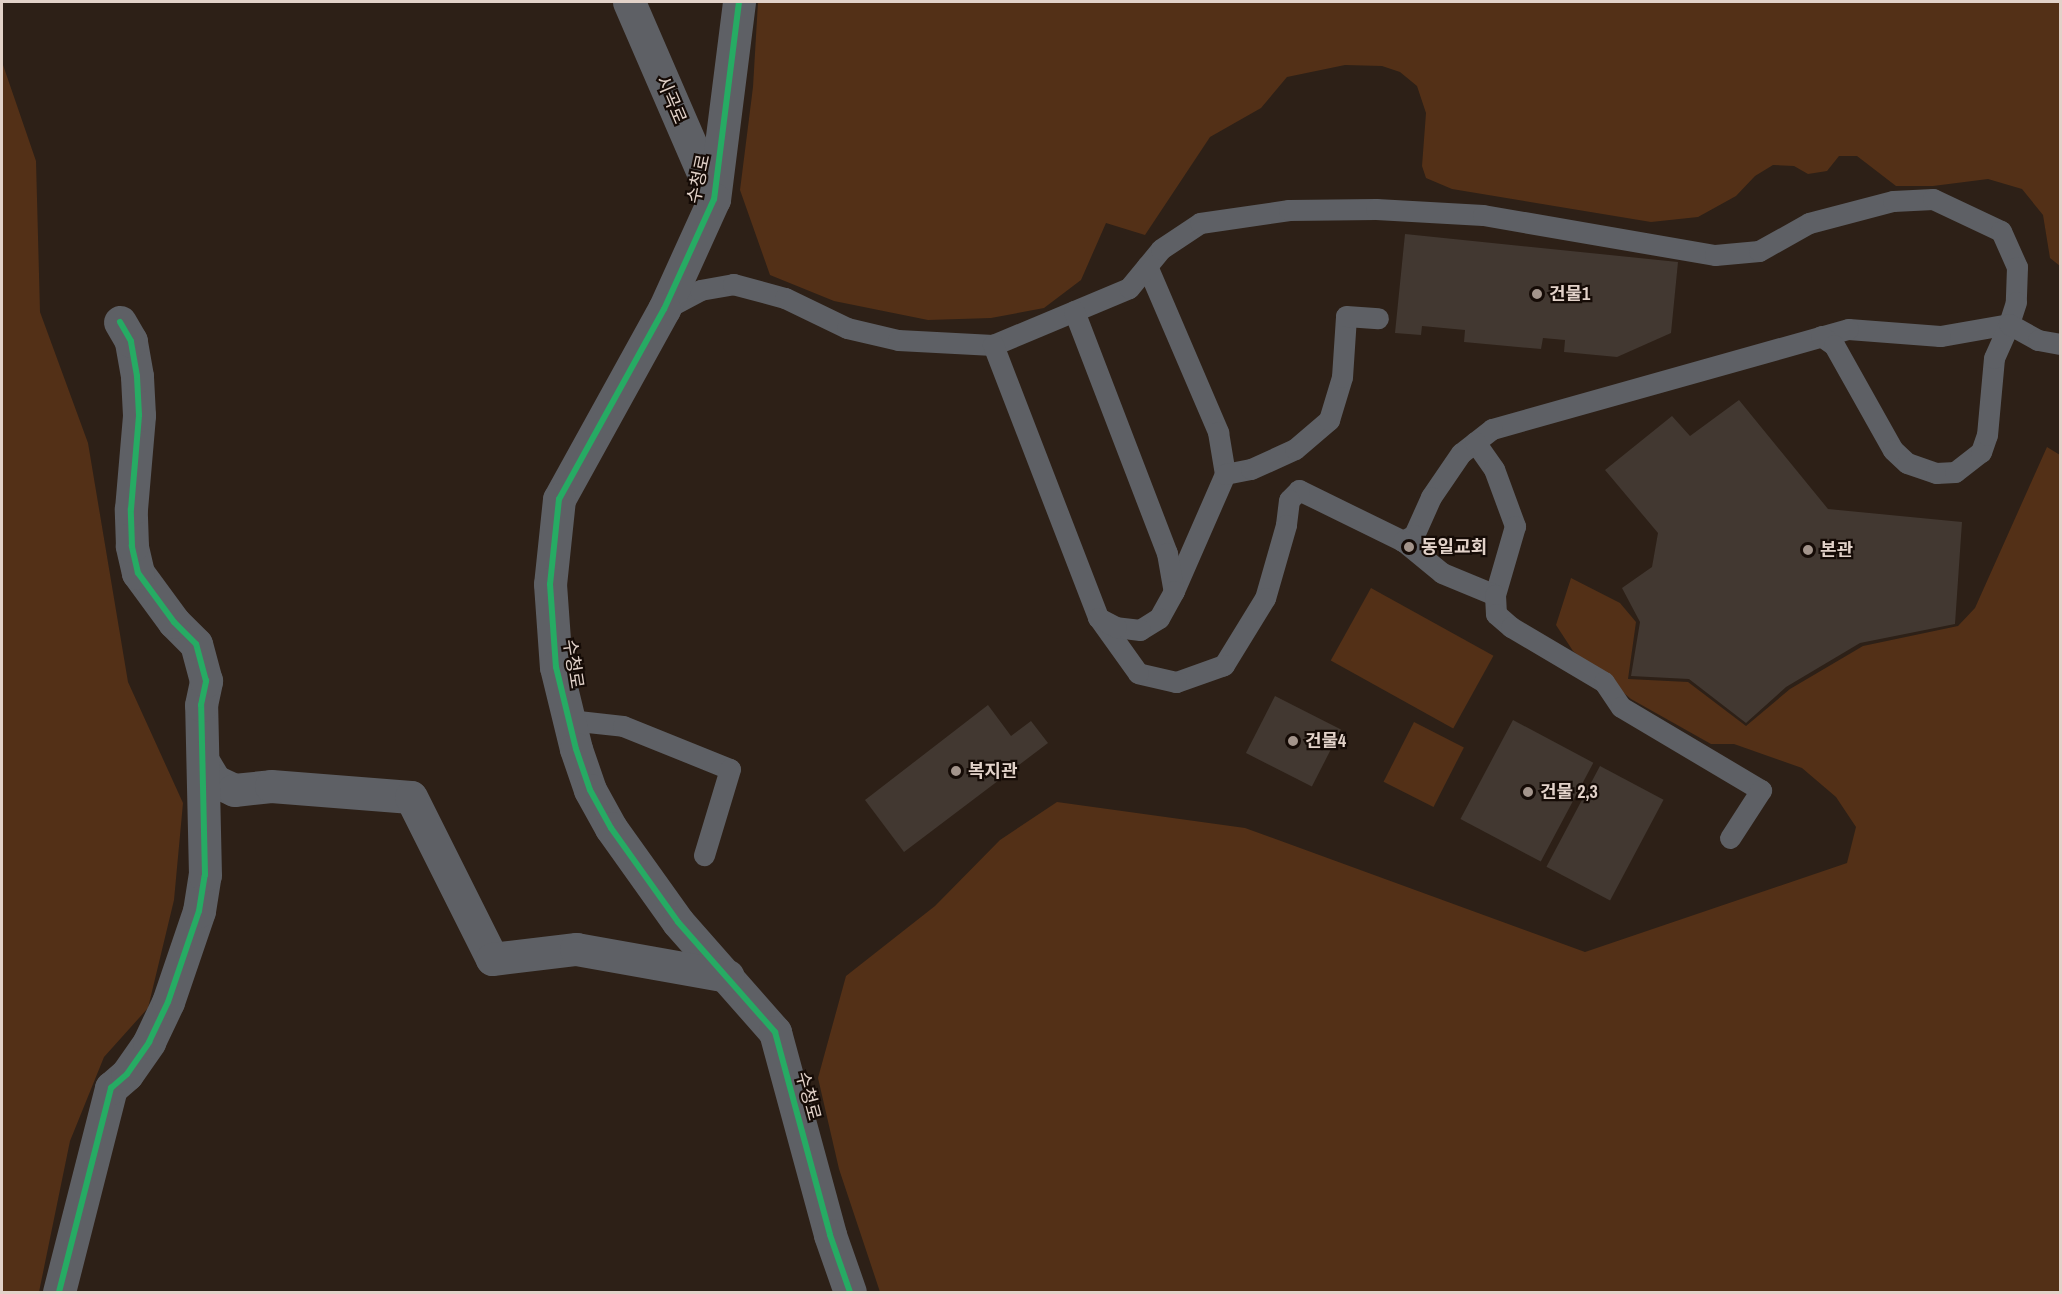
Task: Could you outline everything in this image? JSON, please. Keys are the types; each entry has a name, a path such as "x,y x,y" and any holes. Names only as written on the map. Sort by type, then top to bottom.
{"street":[{"name":"시곡로","path":"629,2 714,199"},
{"name":"수청로","path":"739,2 714,199 664,309 559,498 550,584 556,667 568,720 590,790 611,828 678,922 775,1032 830,1235 850,1293"},
{"path":"59,1293 111,1088 127,1074 149,1042 168,1002 199,911 205,875 201,705 206,681 196,644 174,622 138,573 132,546 139,415 137,376 131,340 120,322"},
{"path":"204,763 215,781 234,790 271,786 411,797 492,959 576,949 728,976"}],"lane":[{"path":"664,309 700,290 734,284 785,298 846,328 898,340 993,345 1129,288 1161,249 1200,223 1289,210 1376,209 1483,215 1715,255 1759,251 1809,223 1893,201 1933,199 2001,231 2017,267 2016,302 1994,358 1987,435 1981,452 1956,472 1921,470 1893,450 1852,374 1833,345 1821,336"},
{"path":"1098,617 1116,627 1140,630 1159,618 1174,591 1225,474 1218,432 1147,266"},
{"path":"1074,311 1167,553 1174,591"},
{"path":"1225,474 1251,468 1295,449 1329,420 1342,377 1346,316 1378,318"},
{"path":"1403,541 1414,535 1431,497 1461,453 1492,429 1848,329 1940,336 2009,324 2038,340 2061,344"},
{"path":"993,345 1098,617 1138,673 1176,682 1224,665 1265,598 1286,525 1289,500 1299,490 1403,541 1442,573 1495,595"},
{"path":"1475,442 1494,469 1515,526 1495,595 1496,614 1511,627 1604,682 1621,707 1761,790 1730,838"},
{"path":"568,720 623,726 730,769 704,855"}],"shaded area":[{"path":"758,2 2060,2 2060,266 2050,258 2043,215 2022,189 1988,179 1933,186 1896,186 1857,156 1839,156 1827,171 1808,174 1794,166 1773,165 1755,176 1736,196 1698,217 1651,222 1452,189 1426,178 1422,166 1426,113 1417,86 1400,72 1382,66 1345,65 1287,77 1261,108 1210,137 1145,235 1106,223 1081,280 1044,308 991,318 928,320 834,301 770,275 740,190 753,87"},
{"path":"2,62 36,161 40,312 88,443 128,682 183,803 174,900 148,1008 104,1057 70,1141 39,1292 2,1292"},
{"path":"2047,447 2060,455 2060,1292 880,1292 839,1169 818,1078 846,976 935,906 1000,840 1057,802 1245,828 1585,952 1847,863 1856,827 1836,797 1802,768 1734,744 1711,744 1631,699 1573,651 1556,625 1571,578 1620,603 1636,622 1628,679 1688,682 1746,726 1790,689 1863,646 1958,626 1975,608"},
{"path":"1371,588 1493,656 1453,728 1331,661"},
{"path":"1414,722 1464,747 1433,807 1384,782"}],"building":[{"name":"건물1","path":"1405,234 1678,262 1671,333 1617,357 1564,352 1565,340 1543,338 1541,349 1464,342 1465,330 1422,326 1421,335 1395,333"},
{"name":"본관","path":"1739,400 1828,509 1962,522 1955,624 1860,643 1786,687 1746,723 1689,679 1631,676 1640,622 1622,588 1652,567 1658,533 1605,470 1672,416 1690,436"},
{"name":"건물4","path":"1275,696 1341,730 1312,787 1246,753"},
{"name":"복지관","path":"988,705 1011,736 1031,721 1048,743 904,852 865,800"},
{"name":"건물 2,3","path":"1513,720 1593,763 1541,862 1460,819"},
{"name":"건물 2,3","path":"1600,766 1664,800 1610,900 1546,867"}],"cycle path":[{"path":"739,2 714,199 664,309 559,499 550,584 556,667 576,749 590,790 611,828 678,922 775,1032 830,1235 850,1292"},
{"path":"59,1292 111,1088 127,1074 149,1042 168,1002 199,911 205,875 201,705 206,681 196,644 174,622 138,573 132,546 131,509 139,415 137,376 131,341 120,322"}],"place":[{"name":"건물1","path":"1537,294"},
{"name":"동일교회","path":"1409,547"},
{"name":"본관","path":"1808,550"},
{"name":"건물4","path":"1293,741"},
{"name":"복지관","path":"956,771"},
{"name":"건물 2,3","path":"1528,792"}]}
